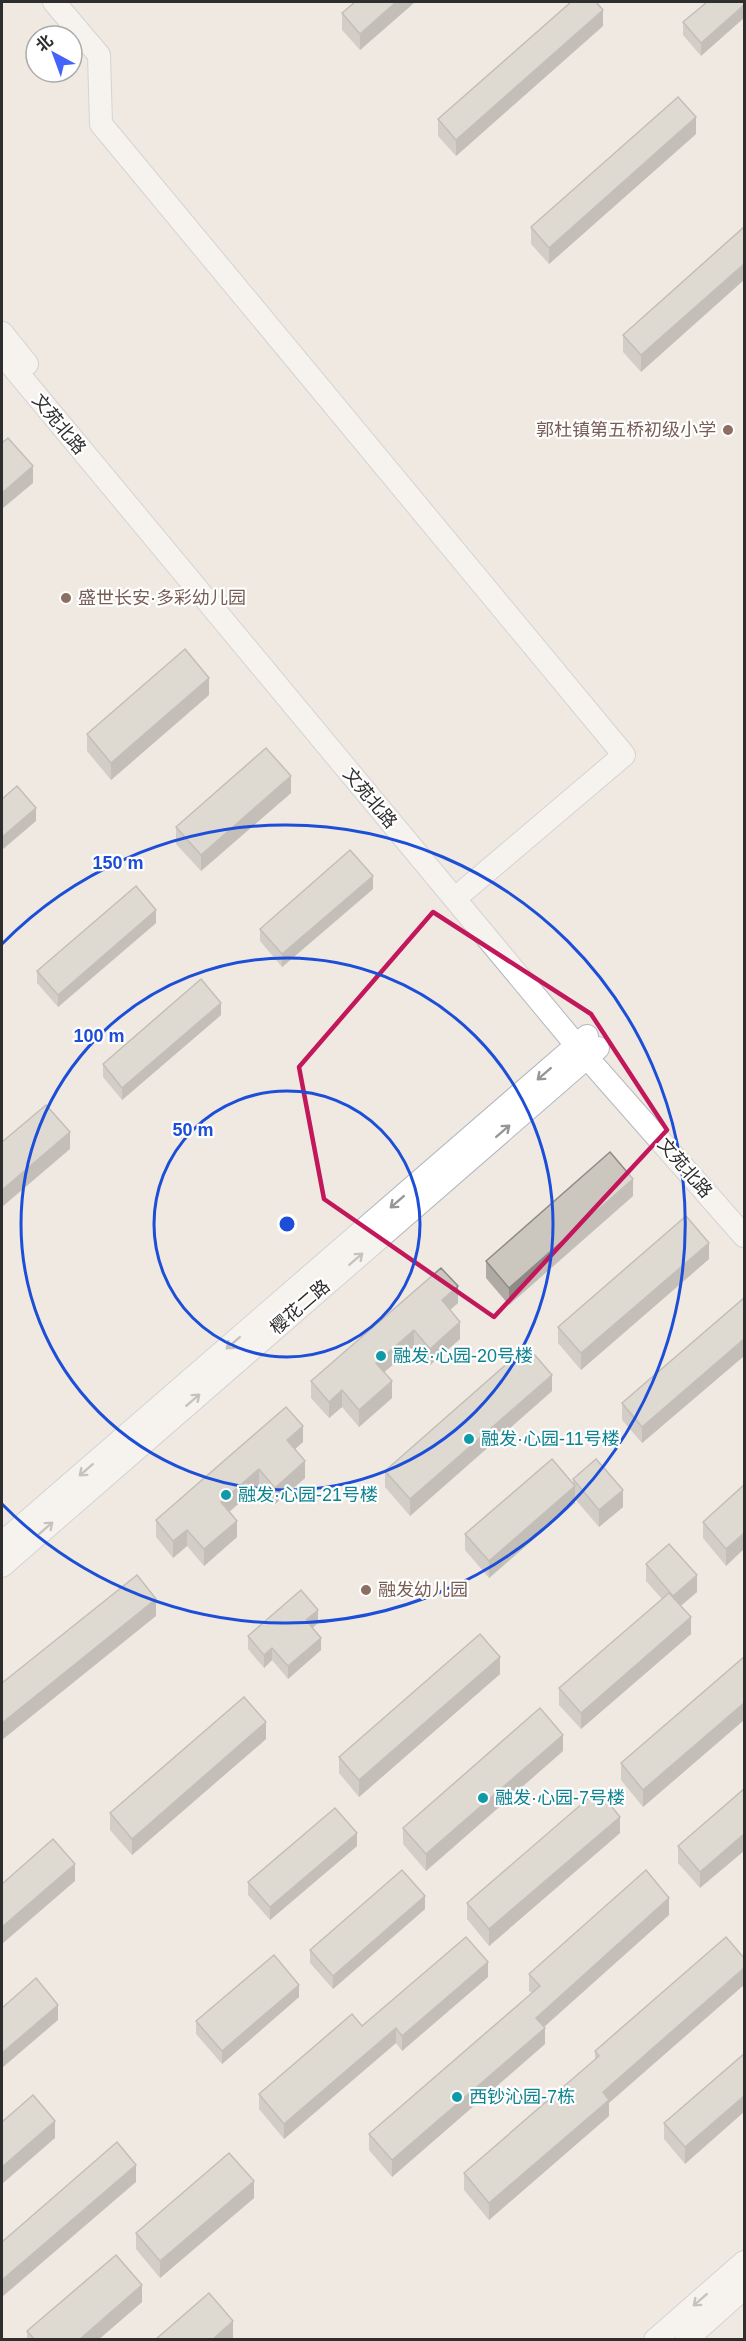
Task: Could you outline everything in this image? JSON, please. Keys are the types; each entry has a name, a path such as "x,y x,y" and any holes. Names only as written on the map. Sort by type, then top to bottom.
{"street":[{"path":"54,2 99,55 101,124 624,755 465,890"},
{"name":"文苑北路","path":"2,333 465,890 588,1046 744,1212"},
{"name":"文苑北路","path":"2,354 588,1046 744,1236"},
{"name":"樱花二路","path":"2,1543 588,1046"},
{"name":"樱花二路","path":"2,1566 588,1046"},
{"path":"655,2340 744,2262"},
{"path":"686,2340 744,2288"}],"highlighted area":[{"path":"433,912 591,1014 667,1130 494,1317 324,1199 299,1067"}],"building":[{"path":"355,2 396,2 360,34 342,13"},
{"path":"571,2 596,2 603,10 456,140 438,119"},
{"path":"707,2 744,2 744,5 701,43 683,22"},
{"path":"678,97 696,117 549,248 531,227"},
{"path":"744,227 744,264 641,355 623,335"},
{"path":"8,438 33,466 2,493 2,443"},
{"path":"185,649 209,678 111,763 87,734"},
{"path":"266,748 291,776 201,855 176,827"},
{"path":"17,786 36,808 2,837 2,799"},
{"path":"350,850 373,876 282,954 260,929"},
{"path":"136,886 156,910 58,995 37,971"},
{"path":"201,979 221,1003 122,1088 103,1064"},
{"path":"46,1105 70,1132 2,1190 2,1142"},
{"path":"610,1152 633,1179 509,1288 486,1261"},
{"path":"686,1216 709,1243 581,1353 558,1327"},
{"name":"融发·心园-20号楼","path":"441,1268 458,1286 442,1300 460,1322 430,1349 414,1330 376,1363 392,1381 359,1410 342,1390 329,1402 311,1381"},
{"path":"744,1298 744,1339 642,1427 622,1403"},
{"name":"融发·心园-11号楼","path":"527,1346 552,1375 410,1499 385,1471"},
{"name":"融发·心园-21号楼","path":"286,1407 303,1426 287,1440 305,1461 275,1488 259,1469 221,1502 237,1521 204,1549 187,1530 173,1541 156,1520"},
{"path":"552,1459 575,1486 489,1561 465,1534"},
{"path":"596,1459 623,1490 599,1510 573,1479"},
{"path":"744,1485 744,1533 726,1549 703,1522"},
{"path":"669,1544 697,1575 673,1596 646,1564"},
{"path":"137,1575 156,1599 2,1723 2,1683"},
{"path":"301,1590 318,1610 306,1620 321,1638 288,1666 272,1648 264,1655 248,1636"},
{"path":"669,1593 691,1617 581,1713 559,1688"},
{"path":"480,1634 500,1657 359,1780 339,1757"},
{"path":"744,1657 744,1703 643,1790 621,1763"},
{"path":"244,1697 266,1722 132,1839 110,1813"},
{"name":"融发·心园-7号楼","path":"540,1708 563,1735 426,1854 403,1828"},
{"path":"744,1789 744,1834 700,1872 678,1846"},
{"path":"598,1790 620,1817 489,1929 467,1903"},
{"path":"335,1808 357,1833 270,1907 248,1882"},
{"path":"53,1839 75,1864 2,1927 2,1884"},
{"path":"402,1870 425,1896 333,1976 310,1950"},
{"path":"646,1870 669,1898 536,2018 545,2028 392,2160 369,2134 540,1986 529,1974"},
{"path":"466,1937 488,1962 402,2036 396,2028 284,2124 259,2094 352,2014 362,2026"},
{"path":"726,1937 744,1958 744,1968 603,2092 609,2100 489,2203 464,2173 599,2056 595,2051"},
{"path":"274,1955 299,1985 222,2051 196,2021"},
{"path":"36,1978 58,2005 2,2053 2,2008"},
{"path":"744,2054 744,2096 685,2147 664,2123"},
{"path":"33,2095 55,2121 2,2167 2,2122"},
{"path":"117,2142 136,2165 2,2280 2,2242"},
{"path":"229,2153 254,2181 160,2261 136,2233"},
{"path":"116,2255 142,2285 79,2340 35,2340 27,2331"},
{"path":"209,2293 233,2321 212,2340 155,2340"}],"place":[{"name":"郭杜镇第五桥初级小学","path":"728,430"},
{"name":"盛世长安·多彩幼儿园","path":"66,598"},
{"name":"融发·心园-20号楼","path":"381,1356"},
{"name":"融发·心园-11号楼","path":"469,1439"},
{"name":"融发·心园-21号楼","path":"226,1495"},
{"name":"融发幼儿园","path":"366,1590"},
{"name":"融发·心园-7号楼","path":"483,1798"},
{"name":"西钞沁园-7栋","path":"457,2097"}]}
